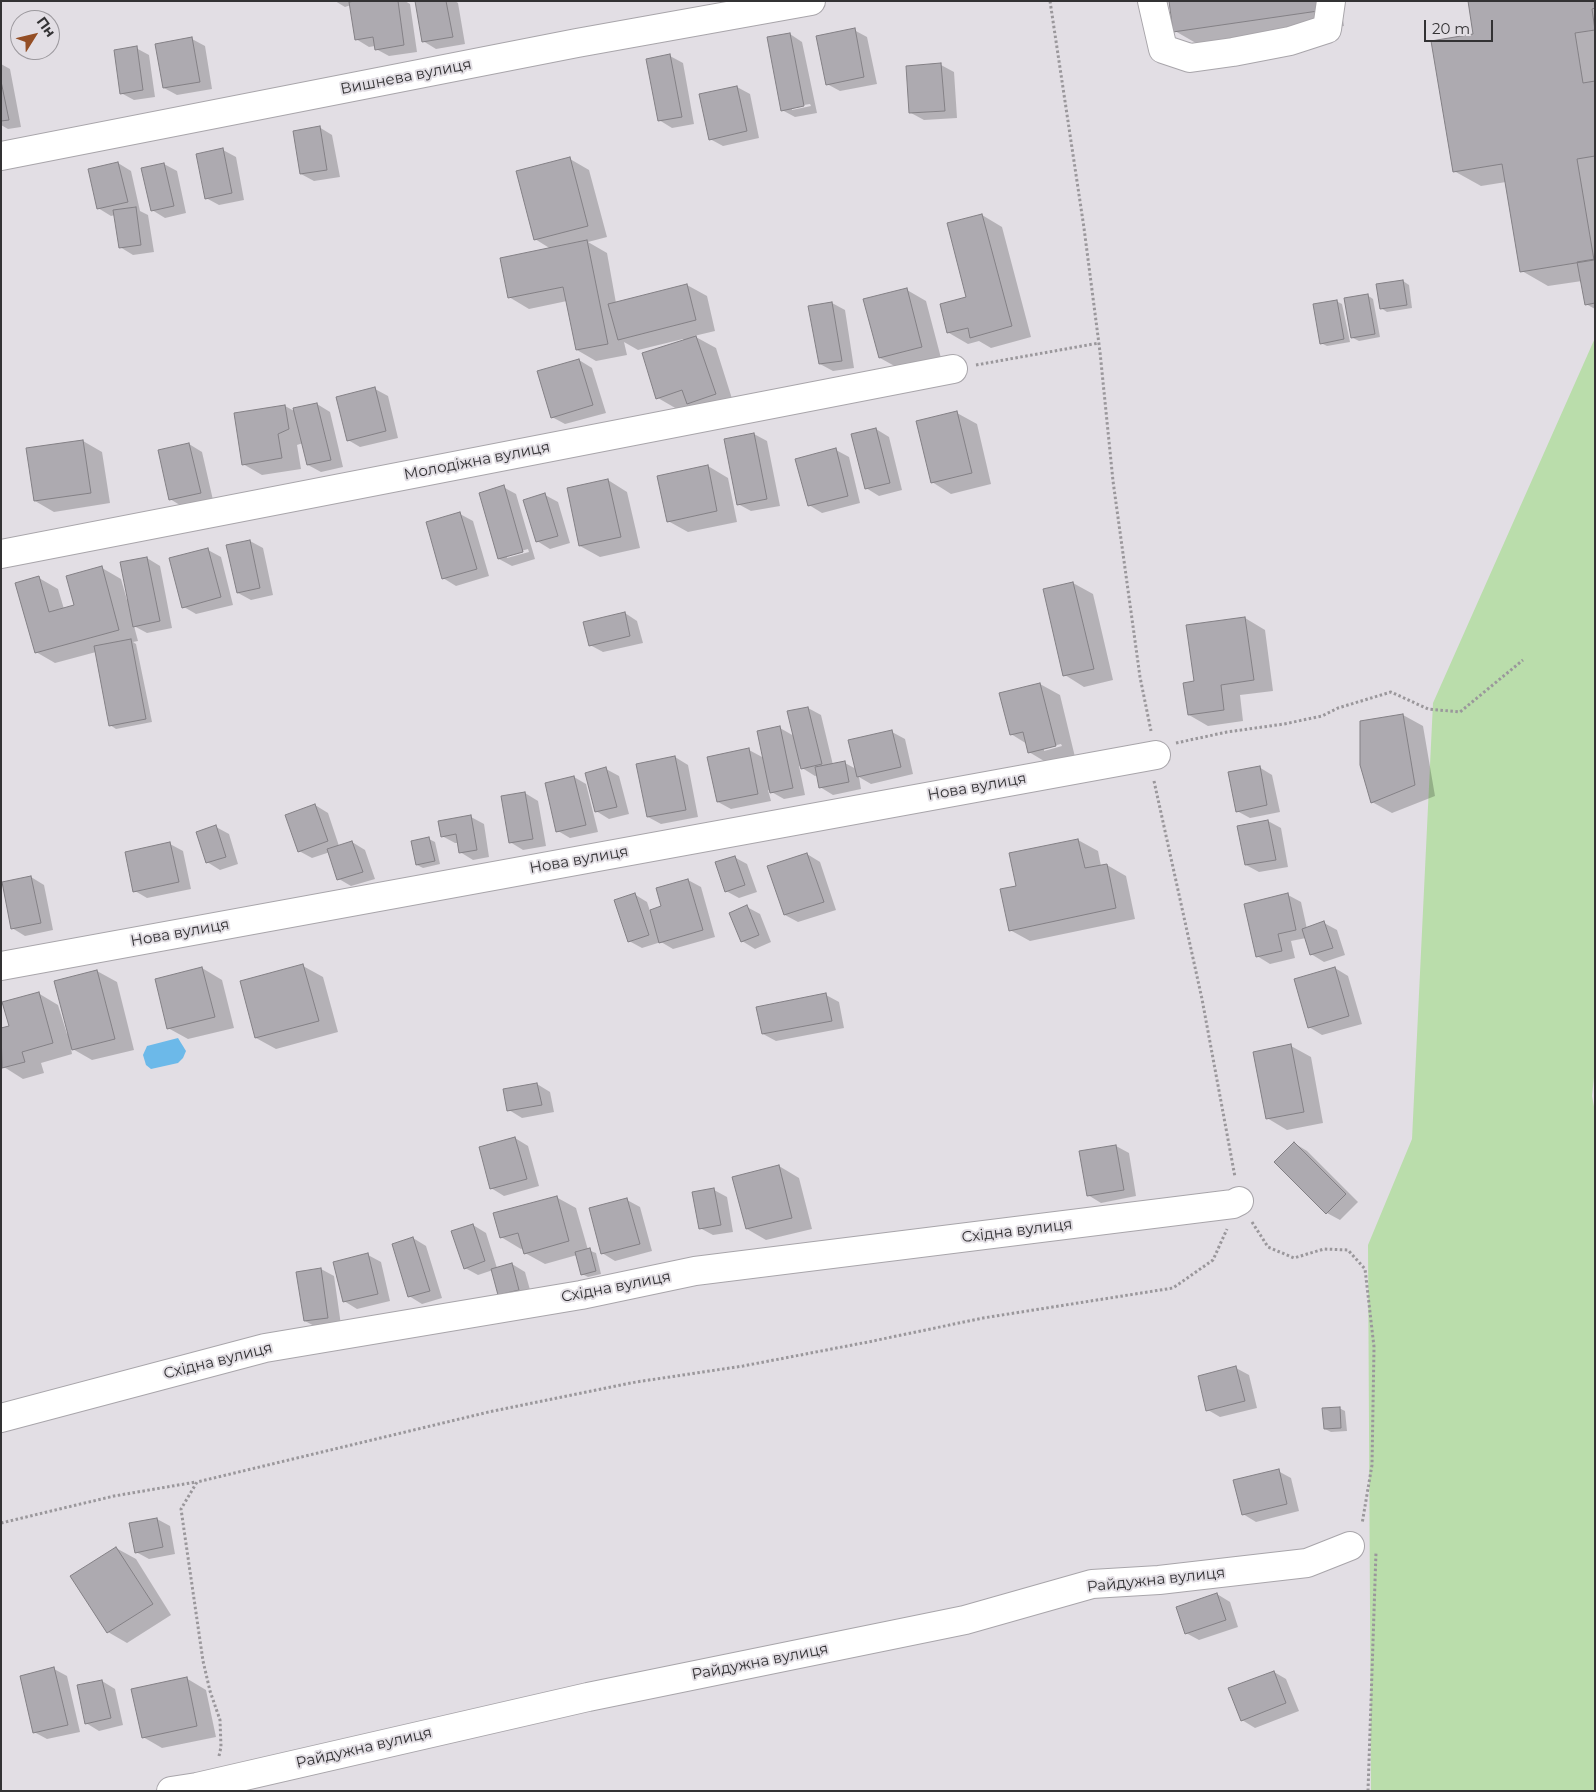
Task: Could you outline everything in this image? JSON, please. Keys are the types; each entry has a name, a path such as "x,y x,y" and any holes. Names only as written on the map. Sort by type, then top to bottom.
{"street":[{"name":"Вишнева вулиця","path":"1,156 577,43 811,1"},
{"path":"1152,1 1163,50 1190,58 1290,42 1327,29 1331,1"},
{"name":"Молодіжна вулиця","path":"1,554 953,369"},
{"name":"Нова вулиця","path":"1,966 1156,755"},
{"name":"Східна вулиця","path":"1,1418 265,1348 581,1295 695,1271 1233,1204 1239,1201"},
{"name":"Райдужна вулиця","path":"184,1789 588,1697 965,1620 1092,1584 1159,1580 1307,1562 1350,1546"}],"path":[{"path":"1050,1 1083,218 1126,579 1140,677 1156,755 1152,772 1202,999 1239,1201 1268,1247 1294,1258 1324,1249 1348,1250 1365,1269 1374,1347 1372,1465 1363,1523 1350,1546"},
{"path":"953,369 1099,343"},
{"path":"1156,755 1175,743 1322,716 1338,708 1391,692 1428,709 1460,712 1523,660"},
{"path":"1,1523 114,1496 197,1482 493,1411 636,1382 743,1366 983,1318 1173,1288 1213,1260 1239,1201"},
{"path":"184,1789 216,1770 221,1747 220,1720 210,1691 203,1661 182,1509 197,1482"},
{"path":"1350,1546 1376,1543 1368,1791"}],"green space":[{"path":"1595,338 1595,1068 1592,1096 1595,1112 1595,1791 1371,1791 1368,1245 1412,1139 1433,703"}],"water":[{"path":"178,1038 186,1051 178,1063 151,1069 146,1065 143,1055 147,1046"}],"building":[{"path":"398,1 404,45 375,50 373,37 355,40 349,2"},
{"path":"415,1 446,1 453,37 422,42"},
{"path":"1169,1 1317,1 1318,11 1173,32"},
{"path":"1468,1 1595,1 1595,8 1592,9 1595,30 1575,33 1583,83 1595,81 1595,156 1577,159 1594,260 1520,272 1502,164 1453,172 1431,41 1473,34"},
{"path":"855,28 864,77 826,85 816,36"},
{"path":"790,33 804,106 781,111 767,37"},
{"path":"192,37 200,82 163,88 155,44"},
{"path":"137,46 143,90 120,94 114,50"},
{"path":"670,54 682,117 658,121 646,59"},
{"path":"941,63 945,111 909,113 906,66"},
{"path":"1,81 9,120 1,121"},
{"path":"737,86 747,131 709,140 699,94"},
{"path":"320,126 327,170 300,174 293,131"},
{"path":"223,148 232,193 205,199 196,154"},
{"path":"570,157 588,226 534,240 516,171"},
{"path":"118,162 128,202 97,209 88,169"},
{"path":"164,163 174,206 151,211 141,168"},
{"path":"136,207 141,245 119,248 113,210"},
{"path":"982,214 1012,326 970,338 968,328 947,333 940,304 966,297 947,223"},
{"path":"587,240 608,344 576,350 563,287 508,298 500,258"},
{"path":"1595,259 1595,303 1585,305 1577,262"},
{"path":"1403,280 1407,305 1380,309 1376,284"},
{"path":"687,284 696,320 618,340 608,304"},
{"path":"907,288 922,347 879,358 863,299"},
{"path":"1368,294 1375,334 1351,338 1344,298"},
{"path":"1337,300 1344,339 1320,344 1313,304"},
{"path":"832,302 842,361 819,364 808,306"},
{"path":"696,336 716,394 687,404 682,390 656,399 642,353"},
{"path":"579,359 593,405 551,418 537,371"},
{"path":"375,387 386,431 347,441 336,397"},
{"path":"317,403 331,460 307,465 293,408"},
{"path":"285,405 289,429 278,434 282,458 242,465 234,413"},
{"path":"957,411 972,473 931,483 916,421"},
{"path":"876,428 890,483 865,489 851,434"},
{"path":"754,433 767,499 737,505 724,439"},
{"path":"83,440 91,493 34,501 26,448"},
{"path":"189,443 201,493 169,500 158,450"},
{"path":"836,448 848,496 808,506 795,459"},
{"path":"708,465 717,511 667,522 657,476"},
{"path":"608,479 621,537 579,546 567,488"},
{"path":"504,485 523,552 498,559 479,493"},
{"path":"545,493 558,536 536,542 523,500"},
{"path":"460,512 477,569 442,579 426,522"},
{"path":"250,540 260,588 237,593 226,545"},
{"path":"208,548 221,597 182,608 169,558"},
{"path":"147,557 160,621 133,627 120,562"},
{"path":"102,566 119,630 35,653 15,583 39,576 49,612 74,605 66,576"},
{"path":"1073,582 1094,669 1063,676 1043,589"},
{"path":"625,612 630,636 589,646 583,622"},
{"path":"1245,617 1254,680 1221,685 1224,710 1188,715 1183,683 1194,681 1186,625"},
{"path":"131,639 146,719 109,726 94,646"},
{"path":"1040,683 1056,746 1028,753 1023,732 1010,735 999,693"},
{"path":"808,707 822,764 801,769 787,711"},
{"path":"1403,714 1415,785 1371,803 1360,765 1360,721"},
{"path":"780,726 793,788 770,793 757,731"},
{"path":"892,730 901,767 857,777 848,740"},
{"path":"749,748 758,794 717,802 707,757"},
{"path":"675,756 686,810 647,817 636,764"},
{"path":"845,761 849,782 819,788 815,767"},
{"path":"1260,766 1267,805 1236,812 1228,772"},
{"path":"606,767 617,807 595,812 585,773"},
{"path":"574,776 586,825 556,832 545,783"},
{"path":"525,792 533,839 509,843 501,796"},
{"path":"315,804 328,841 298,852 285,815"},
{"path":"471,815 477,850 459,853 456,834 441,837 438,821"},
{"path":"1268,820 1276,860 1245,865 1237,826"},
{"path":"216,825 226,857 206,863 196,832"},
{"path":"429,837 435,861 416,865 411,841"},
{"path":"1078,839 1085,868 1107,864 1116,908 1009,931 1000,889 1016,886 1009,853"},
{"path":"352,841 363,872 337,880 327,849"},
{"path":"170,842 179,882 133,892 125,852"},
{"path":"807,853 824,902 784,915 767,866"},
{"path":"735,856 745,885 725,892 715,862"},
{"path":"31,876 41,923 11,929 2,882"},
{"path":"688,879 703,930 659,943 650,910 661,906 656,888"},
{"path":"635,893 649,935 628,942 614,900"},
{"path":"1288,893 1296,930 1278,934 1282,951 1256,957 1244,904"},
{"path":"747,905 759,935 741,942 729,913"},
{"path":"1324,921 1333,948 1310,955 1302,929"},
{"path":"303,964 319,1021 255,1038 240,981"},
{"path":"202,967 215,1017 167,1029 155,979"},
{"path":"1335,967 1349,1016 1308,1028 1294,979"},
{"path":"97,970 115,1039 72,1050 54,981"},
{"path":"39,992 53,1043 22,1052 25,1062 2,1068 1,1028 9,1026 2,1002"},
{"path":"826,993 832,1021 762,1034 756,1007"},
{"path":"1291,1044 1304,1112 1266,1119 1253,1052"},
{"path":"537,1083 542,1105 507,1111 503,1089"},
{"path":"515,1137 527,1179 490,1189 479,1147"},
{"path":"1294,1142 1346,1194 1326,1214 1274,1162"},
{"path":"1116,1145 1124,1190 1087,1196 1079,1151"},
{"path":"779,1165 792,1218 746,1229 732,1177"},
{"path":"714,1188 721,1225 699,1229 692,1192"},
{"path":"557,1196 569,1241 524,1254 518,1233 500,1238 493,1213"},
{"path":"627,1198 640,1244 601,1254 589,1208"},
{"path":"473,1224 485,1261 464,1269 451,1231"},
{"path":"413,1237 430,1291 408,1297 392,1244"},
{"path":"590,1248 596,1271 581,1275 575,1252"},
{"path":"368,1253 378,1294 343,1302 333,1262"},
{"path":"512,1263 519,1290 498,1295 491,1269"},
{"path":"321,1268 328,1318 304,1321 296,1272"},
{"path":"1236,1366 1245,1401 1206,1411 1198,1376"},
{"path":"1340,1407 1341,1428 1324,1429 1322,1408"},
{"path":"1279,1469 1287,1504 1242,1515 1233,1480"},
{"path":"157,1518 163,1547 135,1553 129,1523"},
{"path":"116,1547 153,1604 107,1633 70,1576"},
{"path":"1217,1593 1226,1620 1185,1634 1176,1607"},
{"path":"54,1667 68,1725 33,1733 20,1676"},
{"path":"1274,1671 1286,1703 1241,1721 1228,1688"},
{"path":"187,1677 197,1726 142,1738 131,1689"},
{"path":"102,1680 111,1718 85,1724 77,1685"}]}
